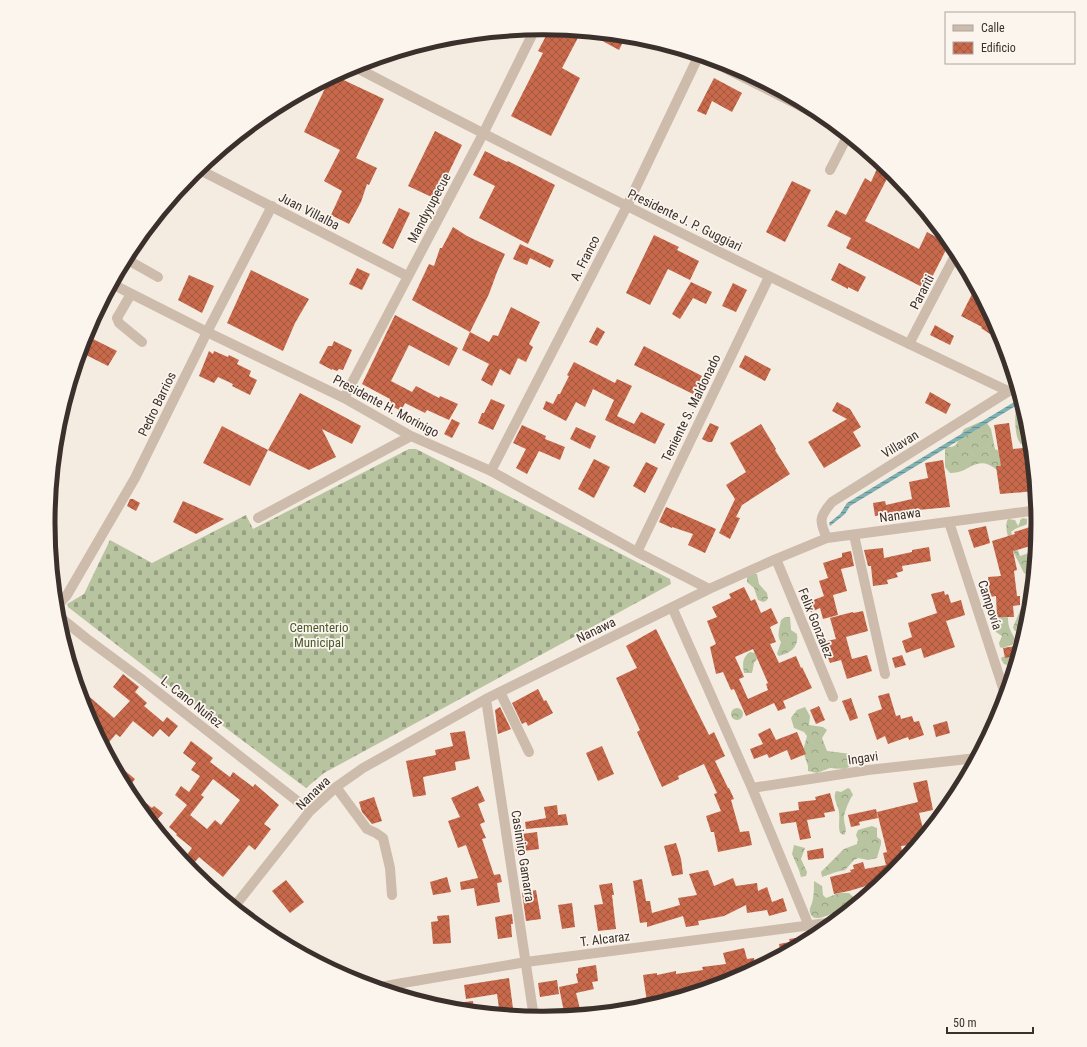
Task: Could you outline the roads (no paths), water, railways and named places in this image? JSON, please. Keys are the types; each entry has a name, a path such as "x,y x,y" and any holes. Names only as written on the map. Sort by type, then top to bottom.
{"street":[{"name":"Mandyyupecue","path":"344,398 483,134 532,35"},
{"name":"A. Franco","path":"491,471 627,206 698,60"},
{"name":"Presidente J. P. Guggiari","path":"361,70 483,134 769,277 909,344 1013,389"},
{"path":"745,78 788,100"},
{"path":"830,170 846,140"},
{"name":"Juan Villalba","path":"204,172 407,276"},
{"name":"Pedro Barrios","path":"61,601 67,595 135,478 207,332 272,206"},
{"name":"Parariti","path":"909,344 954,258"},
{"path":"131,262 158,278"},
{"name":"Teniente S. Maldonado","path":"637,552 769,277"},
{"name":"Presidente H. Morinigo","path":"116,286 344,398 411,436 491,471 637,552 709,589"},
{"path":"131,294 117,318 119,323 142,342"},
{"name":"Villavan","path":"827,538 821,526 821,518 824,511 832,502 1013,389"},
{"path":"258,518 411,436"},
{"name":"Nanawa","path":"237,904 310,811 336,787 363,768 500,692 709,589 827,538 1032,511"},
{"name":"Campovía","path":"950,522 1003,688"},
{"path":"854,535 885,674"},
{"name":"Felix Gonzalez","path":"776,559 833,697"},
{"path":"672,607 752,788 809,926"},
{"name":"L. Cano Nuñez","path":"65,621 147,683 310,811"},
{"path":"500,692 529,752"},
{"name":"Casimiro Gamarra","path":"486,699 533,1012"},
{"name":"Ingavi","path":"752,788 868,770 972,759"},
{"path":"336,787 367,829 383,838 390,868 392,895"},
{"name":"T. Alcaraz","path":"386,986 526,962 821,925"},
{"path":"397,984 398,989"}],"water":[{"path":"1016,401 1017,405 850,506 845,514 830,526 829,523 840,514 847,503"}],"park label":[{"name":"Cementerio Municipal","path":"319,634"}]}
